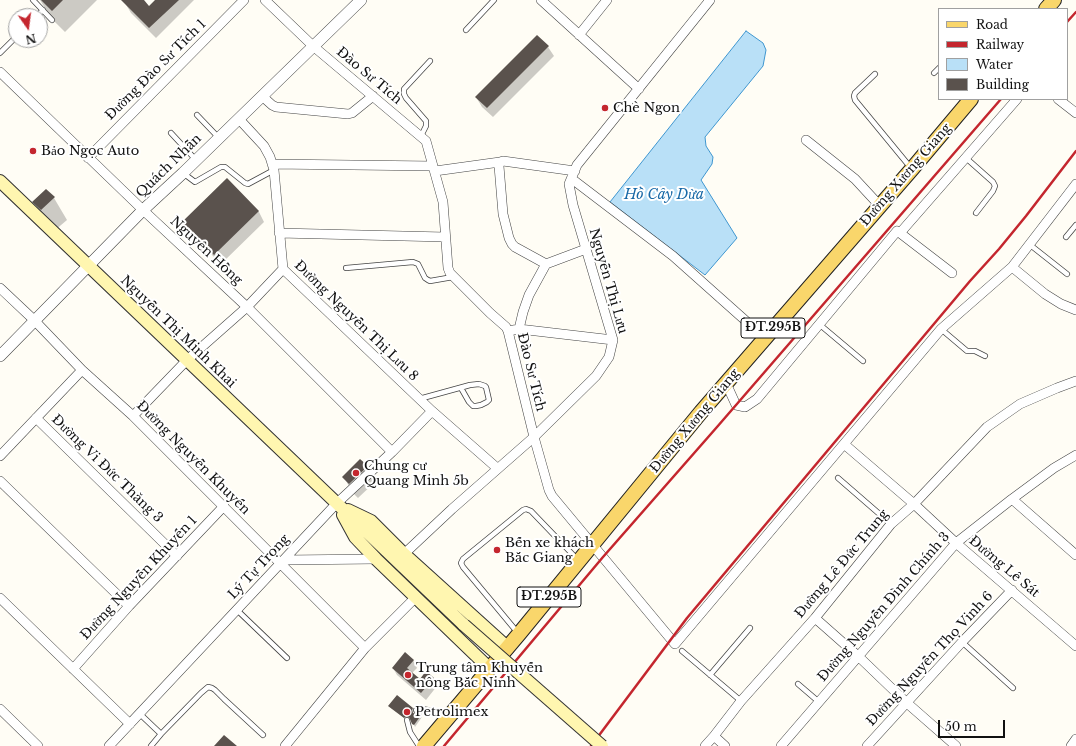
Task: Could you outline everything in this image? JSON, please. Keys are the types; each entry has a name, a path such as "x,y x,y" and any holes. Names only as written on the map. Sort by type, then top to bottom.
{"main road":[{"path":"1047,8 1054,0"},
{"name":"Đường Xương Giang","path":"424,746 508,648 701,412 970,100"},
{"name":"Nguyễn Thị Minh Khai","path":"0,181 464,626 602,746"},
{"path":"336,504 371,521 404,554 508,648"},
{"path":"336,504 355,537 490,669"}],"street":[{"name":"Đường Đào Sư Tích 1","path":"88,158 244,0"},
{"name":"Đào Sư Tích","path":"265,0 313,46 426,141 443,202 448,268 450,273 490,314 506,327 508,331 534,437 552,496 674,644 844,444"},
{"name":"Quách Nhẫn","path":"0,356 143,210 361,0"},
{"path":"541,0 639,89"},
{"path":"579,35 607,0"},
{"path":"573,175 577,165 710,0"},
{"name":"Nguyên Hồng","path":"0,72 88,158 247,307 392,452"},
{"path":"262,96 272,106 276,107 348,114 352,113 373,96"},
{"path":"900,233 1016,100"},
{"path":"1059,100 1076,113"},
{"name":"Đường Nguyễn Thị Lưu 8","path":"239,119 264,146 273,167 283,269 432,412 497,468"},
{"path":"806,140 855,179 880,206"},
{"path":"273,167 434,169 503,161 573,175 673,256 765,338"},
{"path":"500,162 499,166 503,214 509,238 515,247 546,264"},
{"name":"Nguyễn Thị Lưu","path":"404,554 497,468 534,437 596,376 609,357 613,340 573,205 569,184 573,175"},
{"path":"844,444 941,329 1012,267 1076,184"},
{"path":"726,384 736,405 745,407 757,399 897,231 952,273"},
{"path":"279,233 445,237"},
{"path":"519,329 529,295 546,264 586,250"},
{"path":"1012,267 1045,294 1061,304 1076,310"},
{"path":"133,416 187,360 247,307 283,269"},
{"name":"Đường Nguyễn Khuyến","path":"0,288 34,320 82,370 133,416 282,561 365,648"},
{"path":"508,331 519,329 613,340"},
{"path":"0,456 82,370"},
{"name":"Đường Lê Đức Trung","path":"705,746 741,701 815,618 891,524 914,504 987,427 1020,404 1076,381"},
{"name":"Lý Tự Trọng","path":"109,746 336,504 392,452 432,412"},
{"name":"Đường Vi Đức Thăng 3","path":"36,418 177,556"},
{"name":"Đường Lê Sát","path":"844,444 1076,646"},
{"name":"Đường Nguyễn Đình Chính 3","path":"781,746 956,543 1054,468 1076,455"},
{"path":"0,481 130,606"},
{"path":"1012,499 1076,555"},
{"name":"Đường Nguyễn Khuyến 1","path":"73,668 224,506"},
{"path":"282,561 376,559"},
{"name":"Đường Nguyễn Thọ Vinh 6","path":"867,746 962,642 1012,590"},
{"path":"285,746 365,648 416,597"},
{"path":"0,598 130,724"},
{"path":"815,618 956,746"},
{"path":"0,709 38,746"},
{"path":"714,736 725,746"},
{"path":"1071,746 1076,739"}],"lane":[{"path":"33,0 41,8"},
{"path":"466,30 494,0"},
{"path":"48,16 52,20"},
{"path":"0,53 8,45"},
{"path":"421,136 426,126 426,121 406,98 404,89 430,61"},
{"path":"934,73 938,69"},
{"path":"875,74 855,93 855,100 912,169"},
{"path":"197,115 219,138"},
{"path":"171,133 196,160"},
{"path":"966,158 993,182 995,186 993,192 976,213"},
{"path":"183,173 195,182 221,167 225,167 248,184 273,167"},
{"path":"1066,237 1076,224"},
{"path":"1029,244 1067,274"},
{"path":"346,268 413,262 418,264 425,278 430,281 455,277"},
{"path":"819,324 863,361"},
{"path":"941,329 966,350 975,351 985,356"},
{"path":"419,399 470,385 479,384 485,386 488,391 489,400 481,405 473,406 461,388"},
{"path":"838,478 891,524"},
{"path":"519,634 463,567 461,563 462,559 522,510 526,509 531,511 579,561"},
{"path":"237,610 287,658"},
{"path":"710,675 750,628"},
{"path":"962,642 1013,688"},
{"path":"682,651 741,701"},
{"path":"798,684 819,702"},
{"path":"151,746 208,687 215,690 263,735"},
{"path":"416,710 428,710 447,718"},
{"path":"140,714 161,734"},
{"path":"407,720 410,732 419,746"}],"water":[{"name":"Hồ Cây Dừa","path":"746,31 763,43 766,50 763,66 705,137 706,146 713,157 712,164 701,180 737,238 705,275 610,202"}],"building":[{"path":"41,0 63,0 52,11"},
{"path":"121,0 144,0 149,6 155,0 179,0 149,28"},
{"path":"537,35 549,46 487,108 475,97"},
{"path":"227,178 259,211 214,255 182,222"},
{"path":"46,189 55,197 41,210 32,202"},
{"name":"Chung cư Quang Minh 5b","path":"360,459 368,466 349,484 342,477"},
{"name":"Trung tâm Khuyến nông Bắc Ninh","path":"405,652 414,660 407,668 420,679 426,671 434,678 421,693 392,668"},
{"name":"Petrolimex","path":"397,695 413,708 413,713 422,714 414,725 409,717 406,716 404,718 388,706"},
{"path":"224,735 237,746 214,746"}],"railway":[{"path":"1068,21 1076,12"},
{"path":"444,746 603,557 1000,100"},
{"path":"591,746 687,618 970,281 999,249 1076,151"}],"place":[{"name":"Chè Ngon","path":"605,108"},
{"name":"Bảo Ngọc Auto","path":"33,151"},
{"name":"Chung cư Quang Minh 5b","path":"356,473"},
{"name":"Bến xe khách Bắc Giang","path":"497,550"},
{"name":"Trung tâm Khuyến nông Bắc Ninh","path":"408,675"},
{"name":"Petrolimex","path":"407,712"}]}
